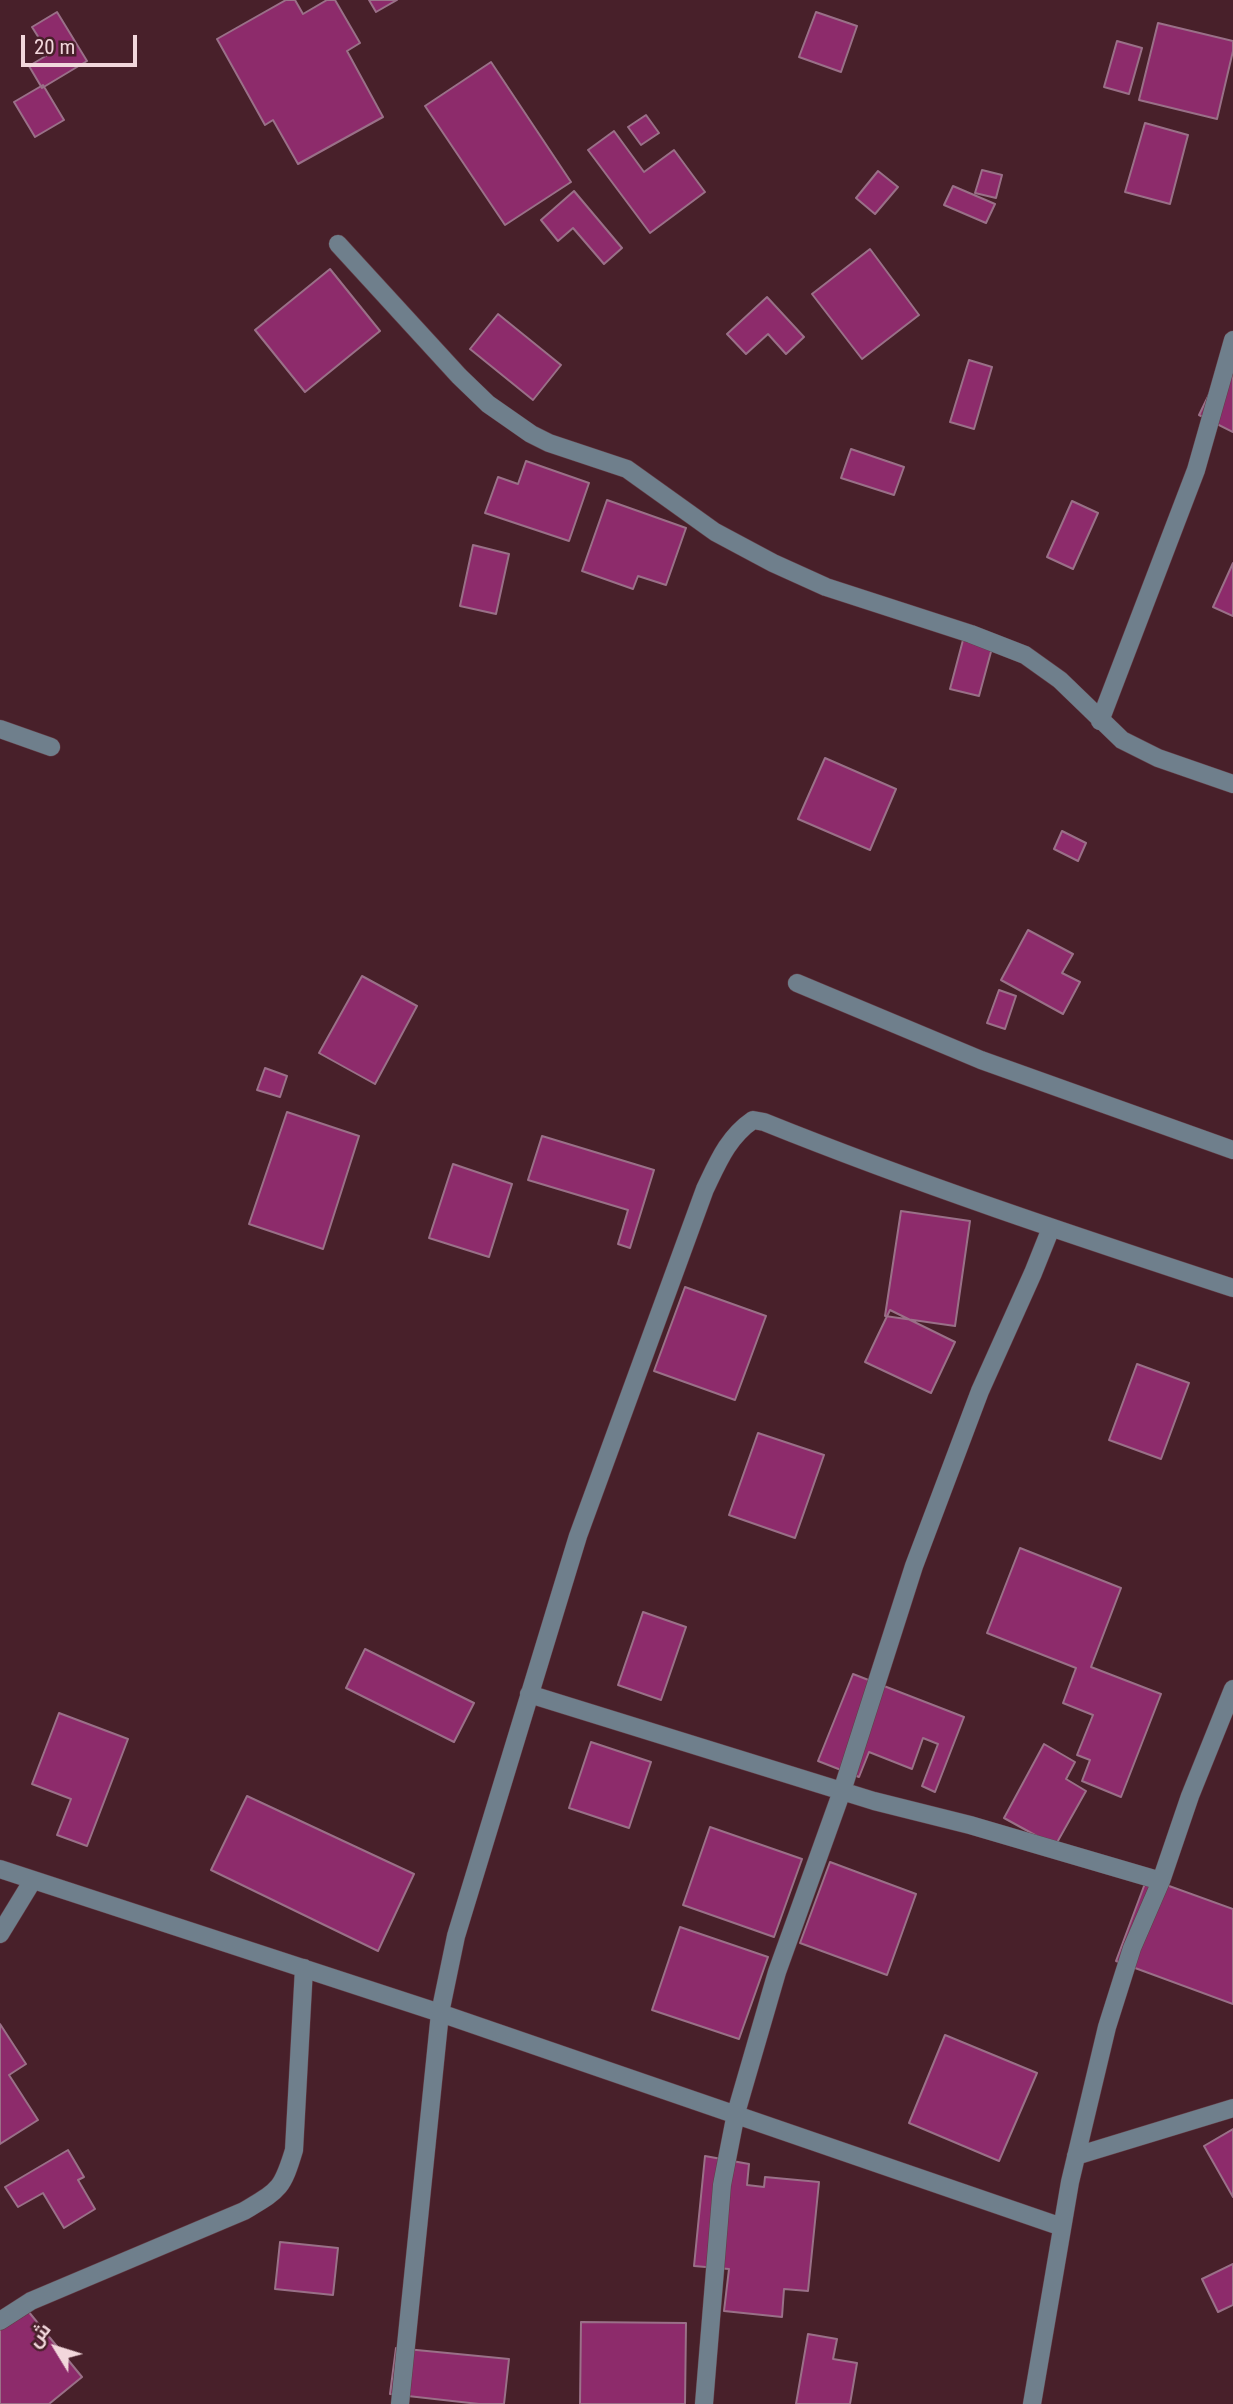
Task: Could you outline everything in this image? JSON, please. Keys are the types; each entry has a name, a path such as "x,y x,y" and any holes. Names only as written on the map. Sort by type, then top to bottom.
{"street":[{"path":"338,244 459,376 488,404 531,435 626,469 715,532 773,564 826,587 971,634 1025,655 1060,680 1122,740 1139,750 1233,784"},
{"path":"1100,721 1195,470 1233,340"},
{"path":"0,729 51,747"},
{"path":"797,983 981,1060 1233,1150"},
{"path":"400,2404 440,2013 456,1936 578,1536 705,1189 729,1142 753,1120 764,1122 844,1154 1051,1228 1233,1288"},
{"path":"704,2404 722,2185 736,2113 777,1972 842,1791 919,1553 980,1391 1051,1228"},
{"path":"1032,2404 1076,2156 1107,2026 1132,1948 1161,1881 1233,1689"},
{"path":"529,1694 842,1791 1161,1881"},
{"path":"0,1869 440,2013 1062,2227"},
{"path":"0,1934 33,1880"},
{"path":"0,2321 31,2301 244,2211 275,2192 286,2176 294,2150 304,1968"},
{"path":"1076,2156 1233,2108"}],"building":[{"path":"286,0 295,0 303,14 327,0 335,0 360,43 347,51 383,117 298,164 273,120 265,125 217,39"},
{"path":"369,0 397,0 376,12"},
{"path":"57,12 87,61 42,88 29,66 49,54 32,27"},
{"path":"816,12 857,26 841,72 799,57"},
{"path":"1158,23 1233,41 1217,119 1139,100"},
{"path":"1117,41 1142,48 1129,94 1104,87"},
{"path":"491,62 571,182 505,225 425,106"},
{"path":"43,85 64,120 35,137 14,102"},
{"path":"646,115 659,133 641,145 628,127"},
{"path":"1145,123 1188,135 1170,204 1125,192"},
{"path":"614,131 644,172 674,150 705,192 650,233 588,150"},
{"path":"982,170 1002,175 996,198 975,193"},
{"path":"878,171 898,187 875,214 856,198"},
{"path":"953,186 995,204 986,223 944,205"},
{"path":"574,191 622,248 604,264 573,228 558,241 541,220"},
{"path":"870,249 919,315 862,359 812,294"},
{"path":"330,269 380,331 305,392 255,330"},
{"path":"767,297 804,337 786,354 768,334 746,354 727,334"},
{"path":"498,314 561,365 533,400 470,349"},
{"path":"1233,345 1233,432 1199,415"},
{"path":"969,360 992,367 974,429 950,422"},
{"path":"851,449 904,467 894,495 841,478"},
{"path":"526,461 589,483 569,541 485,513 498,477 518,484"},
{"path":"607,500 686,528 666,585 638,576 633,589 582,571"},
{"path":"1072,501 1098,513 1073,569 1047,557"},
{"path":"473,545 509,554 496,614 460,606"},
{"path":"1233,563 1233,616 1213,607"},
{"path":"963,640 992,648 979,696 950,689"},
{"path":"825,758 896,789 870,850 798,819"},
{"path":"1062,831 1086,843 1078,861 1054,849"},
{"path":"1028,930 1073,954 1062,973 1080,982 1063,1014 1001,980"},
{"path":"362,976 417,1006 375,1084 319,1053"},
{"path":"999,990 1016,996 1005,1029 987,1023"},
{"path":"265,1068 287,1076 280,1097 257,1090"},
{"path":"287,1112 359,1136 323,1249 249,1224"},
{"path":"542,1136 654,1170 630,1248 618,1244 628,1210 528,1180"},
{"path":"453,1164 512,1184 489,1257 429,1238"},
{"path":"901,1211 970,1221 955,1326 885,1316"},
{"path":"685,1287 766,1316 735,1400 654,1371"},
{"path":"890,1310 955,1342 931,1393 865,1362"},
{"path":"1137,1364 1189,1383 1161,1459 1109,1440"},
{"path":"758,1433 824,1455 795,1538 729,1515"},
{"path":"1020,1548 1121,1588 1091,1667 1161,1694 1121,1797 1082,1781 1090,1760 1077,1755 1093,1715 1063,1703 1076,1668 987,1633"},
{"path":"643,1612 686,1627 661,1700 618,1685"},
{"path":"365,1649 474,1703 454,1742 346,1688"},
{"path":"853,1674 964,1717 935,1792 922,1786 938,1744 923,1738 912,1769 869,1752 859,1777 818,1761"},
{"path":"59,1713 128,1739 87,1846 57,1835 71,1799 32,1784"},
{"path":"591,1742 651,1762 629,1828 569,1808"},
{"path":"1044,1744 1075,1762 1066,1779 1086,1791 1055,1846 1004,1818"},
{"path":"247,1796 414,1874 378,1951 211,1870"},
{"path":"710,1827 802,1859 774,1937 683,1905"},
{"path":"830,1862 916,1894 887,1975 800,1943"},
{"path":"1147,1878 1233,1909 1233,2004 1116,1961"},
{"path":"680,1927 768,1957 739,2039 652,2010"},
{"path":"0,2024 26,2064 9,2075 38,2120 0,2144"},
{"path":"945,2035 1037,2073 999,2161 909,2123"},
{"path":"1233,2129 1233,2197 1204,2146"},
{"path":"68,2150 84,2177 78,2180 95,2209 64,2228 43,2193 18,2207 5,2187"},
{"path":"705,2156 749,2164 747,2185 764,2187 765,2177 819,2182 808,2291 784,2289 782,2317 724,2311 729,2269 694,2266"},
{"path":"280,2242 338,2248 333,2295 275,2289"},
{"path":"1233,2264 1233,2305 1218,2312 1202,2279"},
{"path":"19,2300 82,2377 49,2404 0,2404 0,2316"},
{"path":"581,2322 686,2323 685,2404 580,2404"},
{"path":"808,2334 837,2339 833,2359 857,2363 850,2404 796,2404"},
{"path":"396,2348 509,2359 504,2404 479,2404 390,2394"}]}
